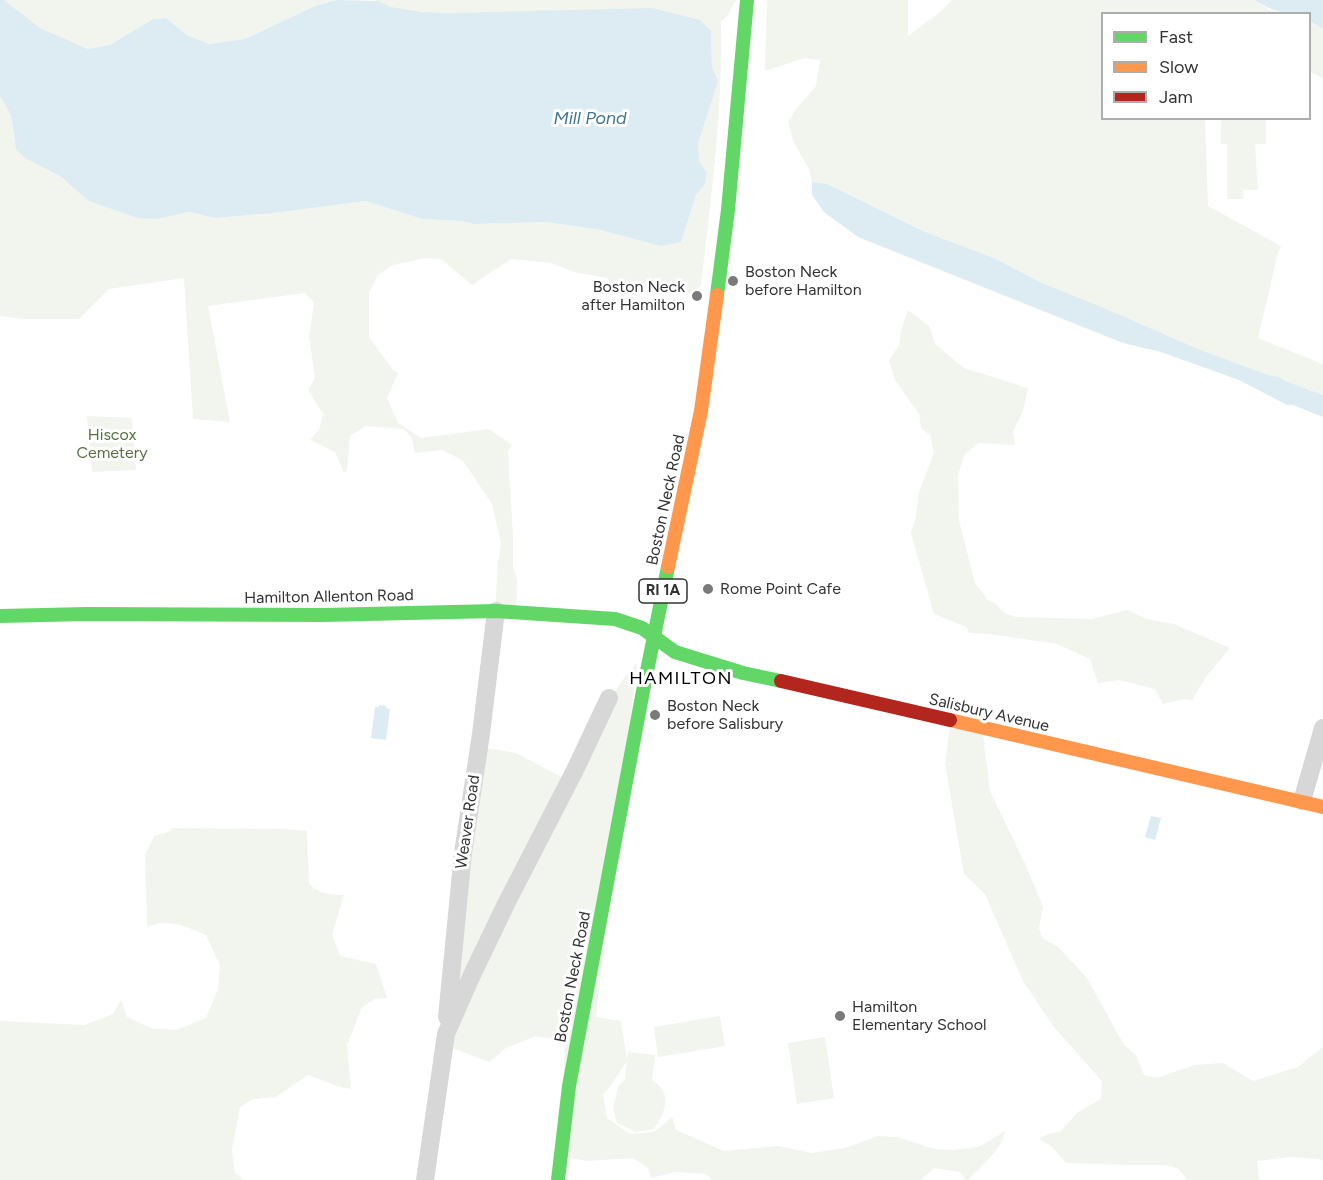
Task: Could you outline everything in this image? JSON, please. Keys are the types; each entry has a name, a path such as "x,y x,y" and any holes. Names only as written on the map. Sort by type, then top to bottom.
{"street":[{"name":"Boston Neck Road","path":"558,1180 568,1086 654,636 703,402 728,218 747,0"},
{"name":"Hamilton Allenton Road","path":"0,616 323,615 496,611 615,620 642,628 654,636"},
{"name":"Weaver Road","path":"425,1180 446,1034 463,853 496,611"},
{"name":"Salisbury Avenue","path":"654,636 675,652 743,673 1323,807"},
{"name":"Weaver Road","path":"446,1034 506,904 609,698"},
{"path":"1302,801 1323,728"}],"green space":[{"path":"4,0 337,0 315,6 245,39 209,44 187,35 166,18 153,19 110,45 88,49 40,28"},
{"path":"372,0 736,0 727,16 721,21 718,121 701,286 690,294 680,293 631,284 611,283 607,278 574,272 551,263 511,259 472,285 441,259 425,258 393,265 378,275 369,292 369,337 394,371 398,373 387,398 398,423 421,438 489,429 512,445 508,451 513,567 517,579 516,613 495,614 501,543 492,504 463,461 443,450 415,453 412,438 404,429 366,426 350,436 347,470 344,473 335,452 310,440 319,430 323,414 308,390 315,378 309,338 314,303 305,293 208,306 230,422 193,419 184,278 109,289 79,319 25,319 0,316 0,95 11,116 14,141 25,158 60,176 65,181 157,219 189,212 216,218 366,201 422,219 462,221 474,224 546,222 681,242 696,195 705,184 707,173 699,161 698,144 718,81 712,67 711,31 413,11 397,9"},
{"path":"767,0 908,0 908,36 952,0 1254,0 1270,10 1279,12 1101,12 1101,120 1205,120 1208,206 1281,246 1258,338 1323,364 1323,395 1198,349 1042,283 994,258 923,231 827,184 812,182 809,169 793,141 788,122 816,86 820,60 805,58 765,71"},
{"path":"1311,22 1323,29 1323,78 1311,72"},
{"path":"1221,120 1266,120 1266,144 1255,144 1258,190 1243,190 1243,199 1227,199 1227,144 1221,144"},
{"path":"908,310 929,326 935,344 964,368 1028,388 1023,411 1013,432 1015,445 978,443 964,456 958,475 959,521 975,583 988,600 996,604 1004,613 1016,617 1092,619 1127,610 1147,619 1174,624 1230,648 1206,677 1192,700 1185,699 1163,704 1155,689 1119,680 1098,683 1090,659 1057,644 969,633 966,627 934,614 911,533 916,516 918,495 934,453 930,435 921,428 919,414 895,380 889,361 899,345"},
{"name":"Hiscox Cemetery","path":"87,416 132,418 136,470 92,472"},
{"path":"637,663 596,1017 621,1021 627,1060 628,1052 655,1055 652,1080 663,1091 665,1103 664,1110 654,1129 635,1132 617,1123 613,1109 618,1087 625,1079 627,1061 603,1094 607,1118 630,1134 654,1132 672,1117 676,1130 724,1151 778,1146 812,1153 845,1148 878,1136 897,1137 935,1149 954,1150 977,1147 1005,1131 1000,1145 968,1180 960,1172 934,1168 921,1180 712,1180 706,1174 676,1172 651,1178 648,1168 633,1158 587,1161 560,1156 565,1041 536,1036 506,1048 489,1062 442,1044 481,747 516,753 567,780 607,704"},
{"path":"950,725 983,734 990,791 1043,907 1039,928 1042,938 1057,946 1087,978 1124,1045 1136,1055 1144,1075 1157,1078 1194,1065 1223,1063 1253,1081 1298,1067 1323,1047 1323,1161 1291,1157 1257,1161 1259,1180 1187,1180 1179,1169 1166,1165 1066,1163 1052,1147 1039,1139 1061,1131 1078,1112 1101,1099 1102,1081 1053,1026 1023,981 985,894 964,874 945,764"},
{"path":"172,828 307,831 309,883 321,892 344,895 332,934 340,956 376,964 387,998 375,999 362,1007 347,1045 351,1089 308,1075 276,1097 253,1099 240,1107 232,1150 235,1173 244,1180 0,1180 0,1021 85,1025 113,1014 121,1000 127,1017 151,1028 176,1030 206,1018 218,989 220,966 206,935 170,923 147,927 145,856 154,836 168,832"},
{"path":"720,1016 725,1046 658,1057 654,1027"},
{"path":"825,1037 834,1098 797,1104 788,1043"}],"water":[{"name":"Mill Pond","path":"0,0 4,0 40,28 88,49 110,45 153,19 166,18 187,35 209,44 245,39 315,6 337,0 379,1 390,7 422,12 454,13 652,8 700,20 711,31 712,67 718,81 698,144 699,161 707,173 705,184 696,195 681,242 661,246 601,230 546,222 474,224 462,221 422,219 366,201 216,218 189,212 157,219 138,218 89,201 60,176 25,158 16,149 11,116 0,95"},
{"path":"1254,0 1323,0 1323,29 1311,22 1311,12 1280,12"},
{"path":"812,182 827,184 923,231 994,258 1042,283 1198,349 1323,395 1323,417 1293,405 1287,405 1239,380 1161,352 1123,343 858,237 824,212 812,195"},
{"path":"379,705 390,709 386,740 371,738 375,707"},
{"path":"1151,816 1161,818 1155,840 1145,837"}],"traffic: fast":[{"path":"717,295 728,210 747,0"},
{"path":"558,1180 569,1086 668,567"},
{"path":"0,616 323,615 496,611 615,619 642,628 675,652 743,673 781,681"}],"traffic: slow":[{"path":"668,567 701,411 717,295"},
{"path":"950,720 1323,807"}],"traffic: jam":[{"path":"781,681 950,720"}],"place":[{"name":"Boston Neck before Hamilton","path":"733,281"},
{"name":"Boston Neck after Hamilton","path":"697,296"},
{"name":"Rome Point Cafe","path":"708,589"},
{"name":"Boston Neck before Salisbury","path":"655,715"},
{"name":"Hamilton Elementary School","path":"840,1016"}],"district":[{"name":"HAMILTON","path":"681,679"}]}
